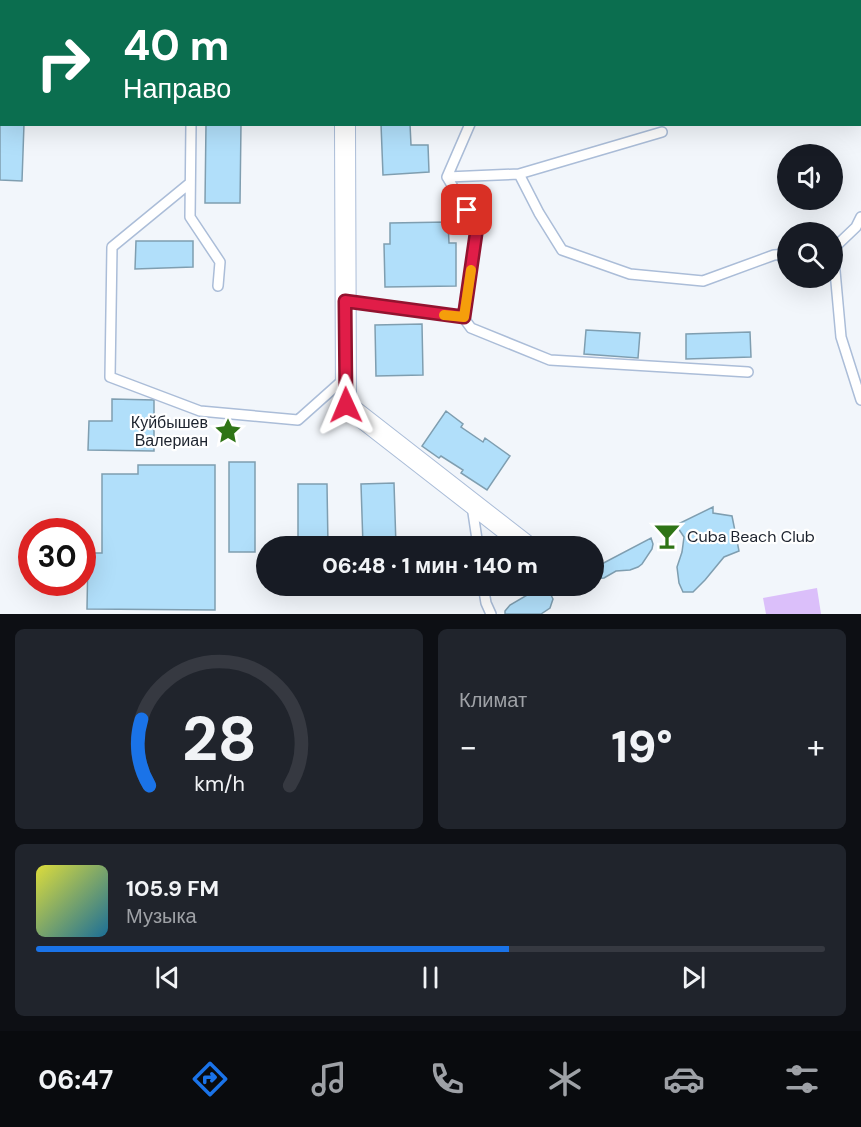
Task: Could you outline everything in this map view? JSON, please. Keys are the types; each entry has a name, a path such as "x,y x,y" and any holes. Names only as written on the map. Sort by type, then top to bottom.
{"street":[{"path":"345,126 346,405 514,536"}],"lane":[{"path":"191,126 190,217 220,262 218,286"},
{"path":"447,177 469,126"},
{"path":"447,177 519,174 662,132"},
{"path":"519,174 562,250 630,274 703,281 777,255"},
{"path":"447,177 477,227 464,317 471,328 550,360 748,372"},
{"path":"190,183 112,247 110,377 200,411 298,420 345,377"},
{"path":"861,216 856,227 832,249 841,337 861,400"},
{"path":"345,301 464,317"},
{"path":"472,503 477,536"},
{"path":"485,596 491,614"}],"shaded area":[{"path":"817,588 821,614 766,614 763,598"}],"building":[{"path":"0,126 24,126 22,181 0,180"},
{"path":"206,126 241,126 240,203 205,203"},
{"path":"381,126 410,126 411,145 428,145 429,172 383,175"},
{"path":"448,222 449,243 456,243 456,286 385,287 384,244 390,244 390,223"},
{"path":"136,241 193,241 193,267 135,269"},
{"path":"422,324 423,375 376,376 375,325"},
{"path":"586,330 640,333 638,358 584,354"},
{"path":"750,332 751,357 686,359 686,334"},
{"path":"112,399 154,400 154,451 88,450 89,421 112,421"},
{"path":"446,411 463,424 461,427 483,442 485,438 510,456 487,490 461,473 463,470 422,446"},
{"path":"229,462 255,462 255,552 229,552"},
{"path":"138,465 215,465 215,610 87,609 87,596 96,596 96,553 102,553 102,474 138,474"},
{"path":"394,483 396,536 363,536 361,484"},
{"path":"298,484 327,484 328,536 298,536"},
{"path":"713,507 713,513 732,516 739,551 724,557 693,592 683,592 677,567 684,537 676,525"},
{"path":"651,538 652,549 638,567 616,571 604,578 604,563"},
{"path":"526,596 552,596 553,599 550,608 541,614 505,614 510,605"}],"slow traffic":[{"path":"444,315 464,317 471,270"}],"place":[{"name":"Куйбышев Валериан","path":"228,431"},
{"name":"Cuba Beach Club","path":"667,536"}],"route":[{"path":"346,405 345,301 464,317 477,227 467,210"}]}
